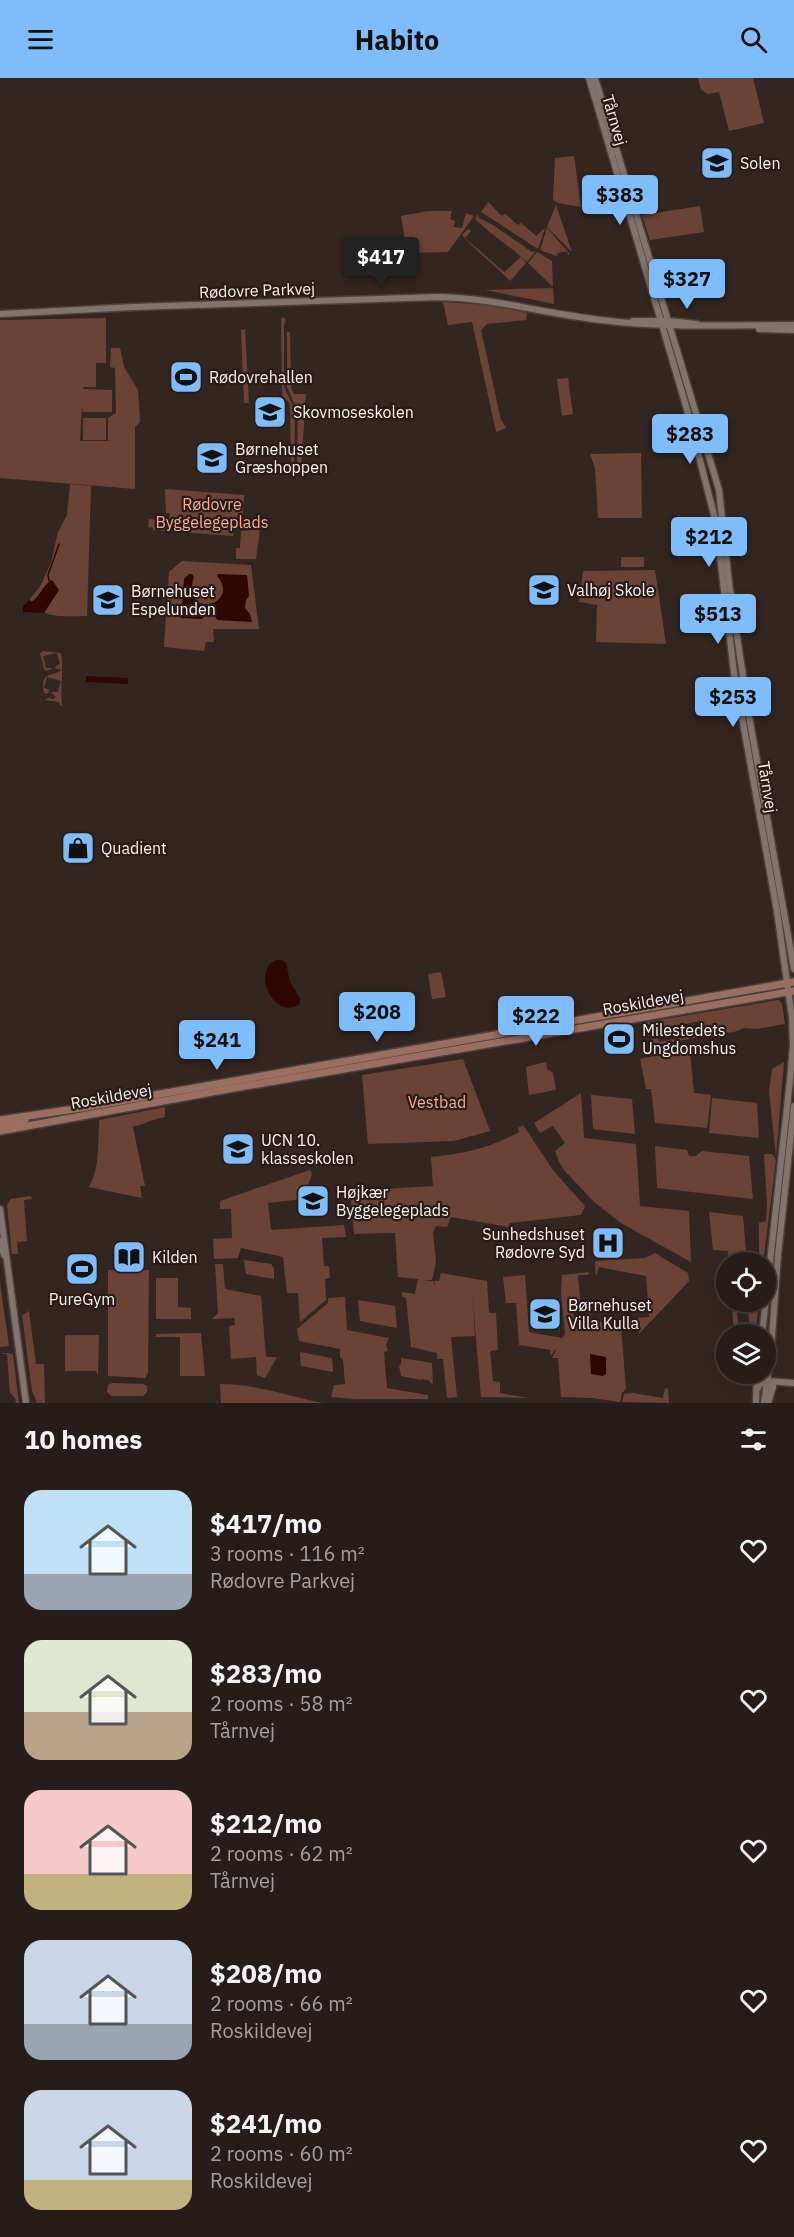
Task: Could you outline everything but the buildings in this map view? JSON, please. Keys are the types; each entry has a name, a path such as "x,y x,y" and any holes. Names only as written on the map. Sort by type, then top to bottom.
{"main road":[{"name":"Roskildevej","path":"0,1131 791,982"},
{"name":"Roskildevej","path":"0,1120 792,992"},
{"path":"0,1126 42,1114"}],"street":[{"name":"Tårnvej","path":"589,78 686,406 716,523 734,673 791,982 793,1044 772,1252"},
{"name":"Tårnvej","path":"595,78 719,490 729,583 748,716 794,969"},
{"name":"Rødovre Parkvej","path":"0,314 438,297 484,299 590,319 620,322 793,327"},
{"path":"776,1294 794,1107"},
{"path":"0,1209 26,1403"},
{"path":"0,1241 7,1262"},
{"path":"776,1384 793,1383"},
{"path":"756,1403 757,1384"},
{"path":"757,1389 767,1384 766,1403"}],"green space":[{"path":"698,78 753,78 764,123 729,131 719,92 708,94 701,90"},
{"path":"574,156 581,207 553,200 555,158"},
{"path":"488,202 502,216 505,214 518,225 521,223 536,236 545,228 538,249 481,212"},
{"path":"556,205 572,252 547,227"},
{"path":"700,206 704,232 650,240 642,215"},
{"path":"428,211 452,211 450,219 455,221 454,227 462,228 466,213 474,216 448,252 407,253 401,216"},
{"path":"478,214 479,218 532,252 536,251 527,262 475,219"},
{"path":"547,228 570,254 568,255 567,251 558,253 557,256 540,250"},
{"path":"468,229 471,231 465,238 462,235"},
{"path":"465,238 504,272 521,257 526,263 510,281"},
{"path":"537,252 552,261 553,287 528,263"},
{"path":"553,288 554,304 485,290"},
{"path":"443,302 488,305 527,313 526,320 487,324 481,330 501,420 506,428 496,432 472,322 448,325"},
{"path":"283,317 286,319 284,325 284,387 295,415 294,467 291,467 290,404 282,395 281,319"},
{"path":"106,318 106,363 96,363 96,387 84,387 83,389 112,390 112,412 83,412 82,406 80,441 108,441 108,418 116,413 115,368 110,367 111,348 120,348 124,367 138,390 140,422 135,427 135,489 0,478 0,320"},
{"path":"245,329 249,403 244,403 241,330"},
{"path":"287,332 290,332 291,387 294,394 306,394 301,468 297,465 298,413 287,387"},
{"path":"568,378 573,414 562,416 557,379"},
{"path":"83,418 106,418 106,440 83,440"},
{"path":"641,453 642,518 598,518 595,468 590,454"},
{"path":"70,484 91,486 87,616 47,614 34,606 30,599 41,585 51,562 58,532 67,515"},
{"name":"Rødovre Byggelegeplads","path":"165,489 244,495 242,523 235,523 233,536 153,530 148,527 149,519 169,521 170,513 166,513"},
{"path":"260,529 256,559 236,559 236,548 240,548 241,531"},
{"path":"621,557 644,557 644,567 621,567"},
{"path":"182,561 251,565 259,629 213,629 214,642 206,642 204,651 164,647 169,572"},
{"path":"655,570 666,644 596,642 597,605 579,602 583,571"},
{"path":"43,651 61,653 62,670 54,668 60,664 57,653 43,656 46,668 53,668 46,671 40,653"},
{"path":"62,670 62,706 59,702 45,700 56,697 51,692 58,692 61,681 47,677 44,688 50,690 47,694 44,693 43,686 47,676"},
{"path":"441,972 446,997 432,999 428,974"},
{"path":"779,1000 782,1004 785,1024 757,1029 744,1028 734,1032 716,1034 714,1028 702,1025 701,1021 658,1029 659,1034 648,1036 641,1023"},
{"path":"707,1028 711,1035 650,1046 649,1040 658,1038 659,1042 703,1033 703,1029"},
{"path":"672,1052 690,1052 694,1093 711,1095 707,1128 655,1123 651,1089 646,1089 640,1059"},
{"name":"Vestbad","path":"463,1059 490,1131 454,1141 368,1144 362,1075"},
{"path":"546,1062 547,1069 553,1073 556,1090 529,1095 526,1067"},
{"path":"784,1062 776,1157 769,1091 772,1069"},
{"path":"581,1093 584,1138 636,1144 640,1206 689,1211 691,1262 621,1223 594,1202 564,1170 555,1151 565,1143 553,1126 540,1133 534,1123"},
{"path":"591,1095 632,1099 635,1134 593,1129"},
{"path":"712,1098 757,1103 759,1138 709,1133"},
{"path":"165,1107 165,1117 133,1127 145,1186 140,1186 142,1198 89,1187 97,1163 99,1120"},
{"path":"523,1125 552,1169 585,1206 581,1215 510,1223 509,1227 451,1217 447,1227 436,1226 433,1232 436,1262 432,1280 422,1280 433,1281 435,1287 434,1281 439,1281 441,1273 487,1281 489,1313 496,1313 498,1350 490,1351 493,1381 500,1382 500,1393 529,1398 481,1397 472,1292 475,1336 451,1337 457,1397 447,1398 443,1359 437,1359 437,1353 411,1347 406,1298 402,1296 402,1292 415,1294 418,1279 398,1277 395,1233 354,1234 350,1191 433,1186 431,1157 466,1152 487,1146 519,1132 518,1128"},
{"path":"655,1146 687,1150 689,1156 696,1156 702,1151 749,1156 753,1199 657,1188"},
{"path":"764,1154 772,1154 776,1160 764,1252 759,1252 759,1223 766,1221"},
{"path":"310,1170 312,1174 303,1199 268,1203 271,1230 344,1225 346,1237 322,1238 324,1266 329,1266 330,1278 325,1279 326,1300 300,1322 298,1293 287,1293 283,1257 241,1248 238,1258 214,1259 213,1239 232,1238 231,1209 220,1209 220,1201"},
{"path":"30,1196 33,1199 24,1200 27,1241 17,1242 18,1254 12,1254 7,1206 10,1199"},
{"path":"709,1212 743,1216 746,1252 713,1250"},
{"path":"655,1253 688,1273 689,1281 639,1334 638,1318 649,1317 646,1276 599,1267 596,1276 595,1261 645,1258"},
{"path":"244,1260 271,1264 274,1268 274,1279 246,1274"},
{"path":"215,1264 223,1264 225,1289 261,1296 266,1357 277,1357 265,1378 257,1375 256,1357 231,1359 229,1326 235,1325 234,1318 212,1319 218,1313"},
{"path":"108,1270 149,1270 148,1373 145,1378 108,1376"},
{"path":"589,1272 588,1275 578,1275 581,1310 573,1312 574,1318 565,1332 573,1320 591,1312 590,1320 621,1326 626,1389 622,1393 620,1402 561,1397 558,1358 552,1358 557,1348 550,1356 551,1350 519,1345 516,1303 506,1303 503,1277 525,1275 529,1332 562,1338 565,1334 561,1293 562,1275"},
{"path":"156,1278 178,1278 178,1307 191,1308 191,1319 156,1319"},
{"path":"0,1283 9,1346 0,1347"},
{"path":"345,1297 347,1330 389,1338 386,1345 388,1351 384,1352 387,1388 428,1395 428,1399 331,1397 334,1385 345,1384 340,1349 299,1341 297,1329 328,1303 328,1298"},
{"path":"358,1300 395,1306 397,1328 360,1321"},
{"path":"29,1311 36,1364 44,1364 45,1403 37,1403 32,1391 22,1315"},
{"path":"732,1312 737,1312 738,1324 733,1324"},
{"path":"748,1312 758,1312 756,1324 749,1324"},
{"path":"201,1333 205,1376 180,1376 180,1337 156,1337 156,1334"},
{"path":"65,1335 99,1335 98,1376 96,1371 65,1371"},
{"path":"300,1352 332,1358 333,1372 301,1366"},
{"path":"0,1353 9,1353 13,1355 19,1403 16,1403 10,1393 7,1354"},
{"path":"401,1358 432,1363 433,1385 428,1380 401,1376 399,1366"},
{"path":"112,1383 143,1384 147,1386 147,1392 143,1396 111,1396 107,1392 108,1385"},
{"path":"220,1384 259,1388 323,1403 221,1403"},
{"path":"665,1388 668,1389 669,1403 622,1402 624,1394 633,1393 663,1398"}],"shaded area":[{"path":"189,574 194,577 192,591 195,599 202,604 217,601 222,595 223,586 218,574 247,575 249,596 245,608 252,622 217,620 215,615 210,613 202,619 181,618 184,579"},
{"path":"52,580 59,590 44,613 23,612 23,606 30,600 31,602 34,600"},
{"path":"86,676 128,678 128,684 86,682"},
{"path":"276,960 286,963 290,982 300,998 300,1004 291,1008 275,1001 266,984 265,974"},
{"path":"590,1354 606,1357 606,1374 603,1376 591,1374"}],"waterway":[{"path":"49,581 48,575 59,544"}],"place":[{"name":"Solen","path":"717,163"},
{"name":"Rødovrehallen","path":"186,377"},
{"name":"Skovmoseskolen","path":"270,412"},
{"name":"Børnehuset Græshoppen","path":"212,458"},
{"name":"Valhøj Skole","path":"544,590"},
{"name":"Børnehuset Espelunden","path":"108,600"},
{"name":"Quadient","path":"78,848"},
{"name":"Milestedets Ungdomshus","path":"619,1039"},
{"name":"UCN 10. klasseskolen","path":"238,1149"},
{"name":"Højkær Byggelegeplads","path":"313,1201"},
{"name":"Sunhedshuset Rødovre Syd","path":"608,1243"},
{"name":"Kilden","path":"129,1257"},
{"name":"PureGym","path":"82,1269"},
{"name":"Børnehuset Villa Kulla","path":"545,1314"}]}
